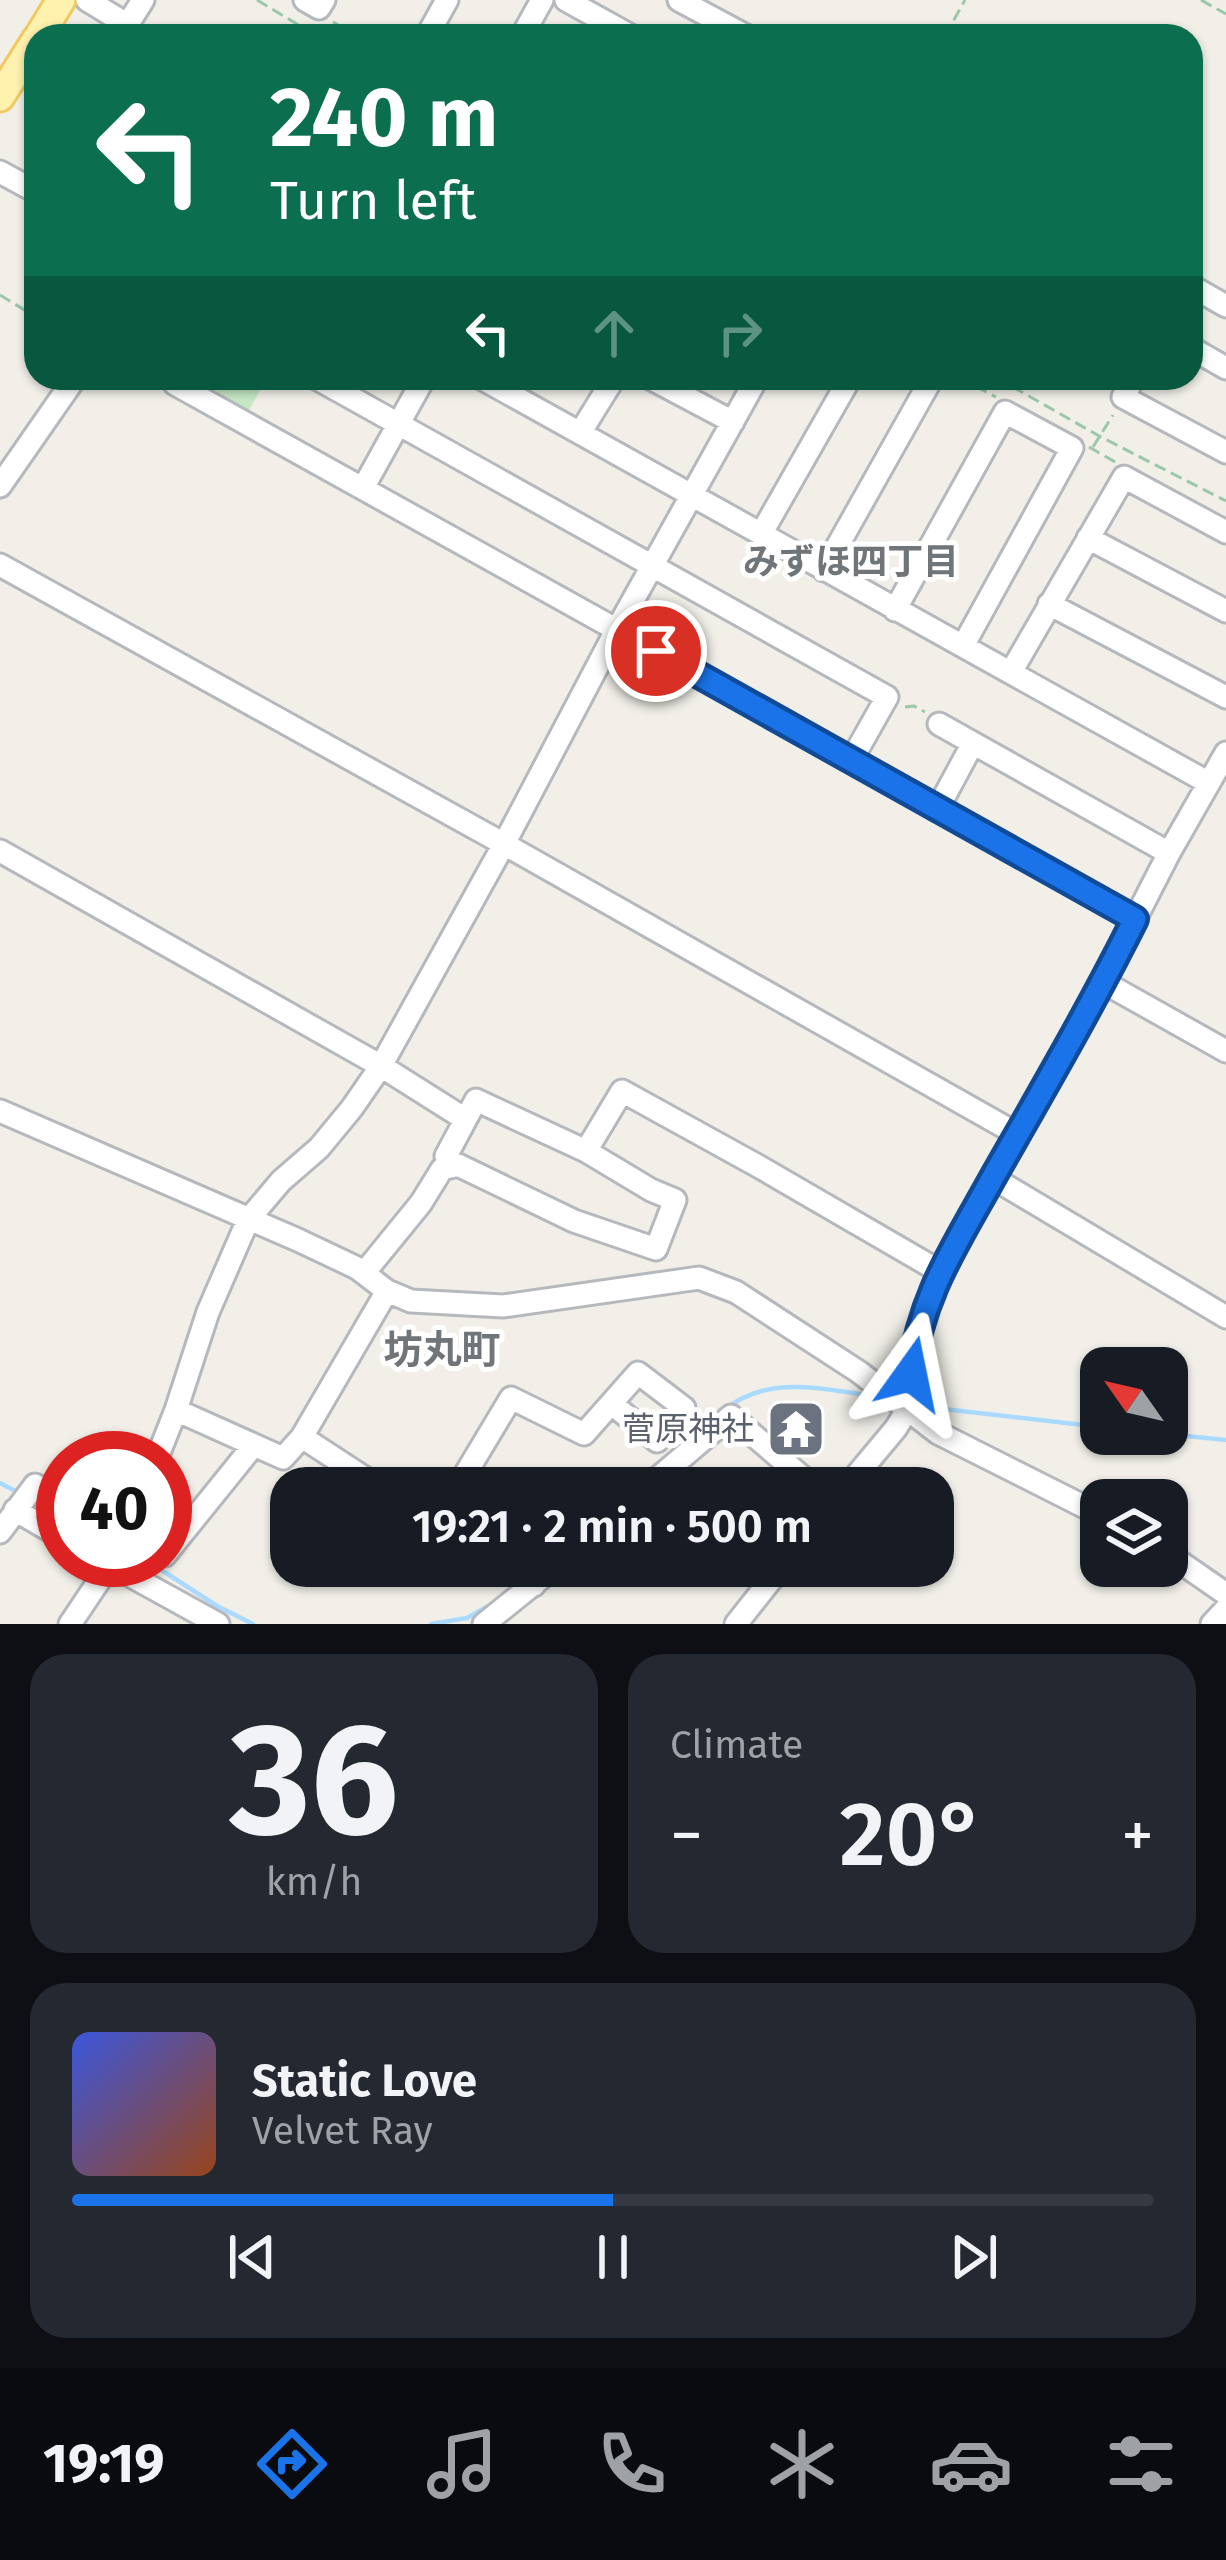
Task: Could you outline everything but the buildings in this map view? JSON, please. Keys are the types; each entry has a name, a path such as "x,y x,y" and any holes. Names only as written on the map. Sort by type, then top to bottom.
{"main road":[{"path":"0,97 24,59"}],"street":[{"path":"87,0 116,24"},
{"path":"566,0 609,24"},
{"path":"679,0 724,24"},
{"path":"0,486 67,390"},
{"path":"186,390 1135,919"},
{"path":"337,390 896,702 851,761"},
{"path":"363,488 418,390"},
{"path":"520,390 580,433 895,610 1219,772 1169,853 1103,982 939,1271 915,1339 907,1410 864,1467"},
{"path":"580,433 607,390"},
{"path":"673,390 733,422"},
{"path":"168,1431 208,1312 248,1220 281,1181 320,1148 381,1066 750,390"},
{"path":"761,534 843,390"},
{"path":"824,569 925,390"},
{"path":"1131,390 1226,452"},
{"path":"895,610 1005,412 1072,448 963,646"},
{"path":"1011,672 1124,477 1226,532"},
{"path":"1088,538 1226,611"},
{"path":"0,565 1017,1134"},
{"path":"1049,604 1226,697"},
{"path":"939,724 1169,853"},
{"path":"937,809 973,743"},
{"path":"0,850 381,1066 465,1120"},
{"path":"1103,982 1226,1052"},
{"path":"586,1151 622,1091 939,1271"},
{"path":"364,1273 421,1203 442,1169 450,1167 458,1165 574,1221 656,1249 675,1200 586,1151 476,1100 446,1156 450,1167"},
{"path":"0,1111 298,1240 411,1301 503,1306 699,1278 736,1292 859,1372 938,1433 1080,1504"},
{"path":"993,1178 1226,1317"},
{"path":"176,1411 283,1458 302,1437 387,1291"},
{"path":"470,1467 511,1398 584,1434 638,1373 684,1408"},
{"path":"613,1404 657,1441"},
{"path":"671,1467 731,1416 790,1467"},
{"path":"302,1437 348,1467"},
{"path":"192,1523 254,1446"},
{"path":"0,1532 36,1486"},
{"path":"21,1502 36,1515"},
{"path":"1188,1567 1226,1594"},
{"path":"70,1624 92,1587"},
{"path":"153,1587 218,1624"},
{"path":"484,1624 515,1587"},
{"path":"736,1624 765,1587"},
{"path":"1212,1624 1226,1609"}],"path":[{"path":"257,0 297,24"},
{"path":"1201,0 1226,14"},
{"path":"982,390 1001,400"},
{"path":"1019,390 1226,501"},
{"path":"1091,448 1127,390"},
{"path":"1078,441 1122,466"},
{"path":"896,702 914,706 939,724"}],"green space":[{"path":"209,390 260,390 248,412"}],"waterway":[{"path":"724,1410 741,1399 777,1388 873,1396"},
{"path":"926,1407 1080,1425"},
{"path":"1188,1436 1226,1440"},
{"path":"0,1483 21,1494"},
{"path":"31,1500 36,1503"},
{"path":"188,1587 253,1624"},
{"path":"431,1624 467,1618 499,1600"}],"place":[{"name":"菅原神社","path":"796,1429"}],"district":[{"name":"みずほ四丁目","path":"851,562"},
{"name":"坊丸町","path":"442,1350"}],"route":[{"path":"656,651 1135,919 939,1271 915,1339 911,1374"}]}
